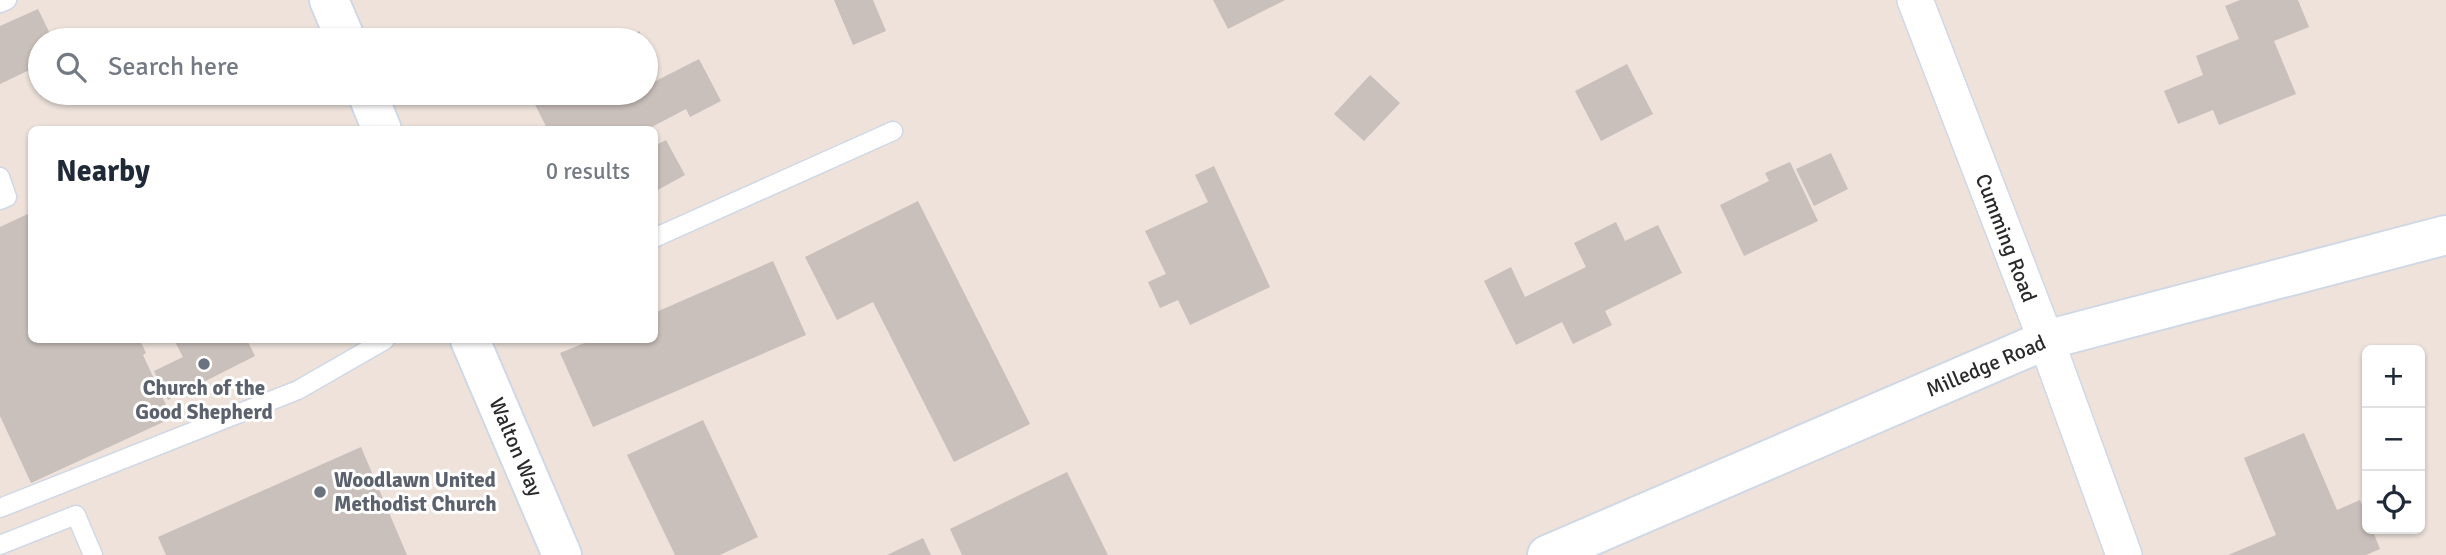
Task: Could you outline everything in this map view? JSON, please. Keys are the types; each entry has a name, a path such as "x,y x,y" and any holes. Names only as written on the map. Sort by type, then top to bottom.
{"street":[{"path":"329,0 341,28"},
{"name":"Cumming Road","path":"1915,0 2046,340 2124,555"},
{"path":"372,105 380,126"},
{"name":"Milledge Road","path":"1547,555 2046,340 2446,236"},
{"name":"Walton Way","path":"471,343 562,555"}],"lane":[{"path":"0,3 8,0"},
{"path":"658,236 893,131"},
{"path":"0,177 8,197 0,200"},
{"path":"0,508 298,390 380,343"},
{"path":"0,545 76,514 93,555"}],"building":[{"path":"834,0 873,0 886,31 853,45"},
{"path":"1213,0 1285,0 1228,29"},
{"path":"2240,0 2298,0 2309,27 2274,41 2296,94 2219,125 2213,110 2178,124 2164,91 2203,75 2196,56 2239,39 2225,6"},
{"path":"38,9 47,28 28,28 28,71 0,84 0,26"},
{"path":"699,59 721,101 690,117 686,109 654,126 546,126 535,105 658,105 658,80"},
{"path":"1627,64 1653,114 1601,141 1575,91"},
{"path":"1370,75 1400,103 1364,141 1334,114"},
{"path":"666,140 685,175 658,190 658,144"},
{"path":"1831,153 1848,189 1814,206 1796,169"},
{"path":"1790,162 1818,221 1744,256 1720,205 1769,181 1765,173"},
{"path":"1214,166 1270,287 1190,325 1178,300 1160,308 1148,282 1166,274 1145,231 1208,202 1195,175"},
{"path":"918,201 1030,424 954,462 873,302 837,320 805,257"},
{"path":"28,214 28,343 141,343 146,353 143,355 172,418 31,483 0,416 0,227"},
{"path":"1616,222 1625,241 1658,225 1682,273 1605,311 1612,325 1573,344 1562,322 1516,345 1484,281 1511,267 1525,297 1586,267 1574,243"},
{"path":"773,261 806,335 593,427 560,353 585,343 658,343 658,311"},
{"name":"Church of the Good Shepherd","path":"176,343 248,343 255,356 168,400 154,371 183,357"},
{"path":"703,420 758,537 720,555 675,555 627,455"},
{"path":"2304,433 2337,510 2360,500 2362,534 2374,534 2380,549 2366,555 2228,555 2276,535 2244,458"},
{"name":"Woodlawn United Methodist Church","path":"361,447 407,555 166,555 158,537"},
{"path":"1067,472 1108,555 962,555 950,529"},
{"path":"923,538 931,555 887,555"}],"place":[{"name":"Church of the Good Shepherd","path":"204,364"},
{"name":"Woodlawn United Methodist Church","path":"320,492"}]}
